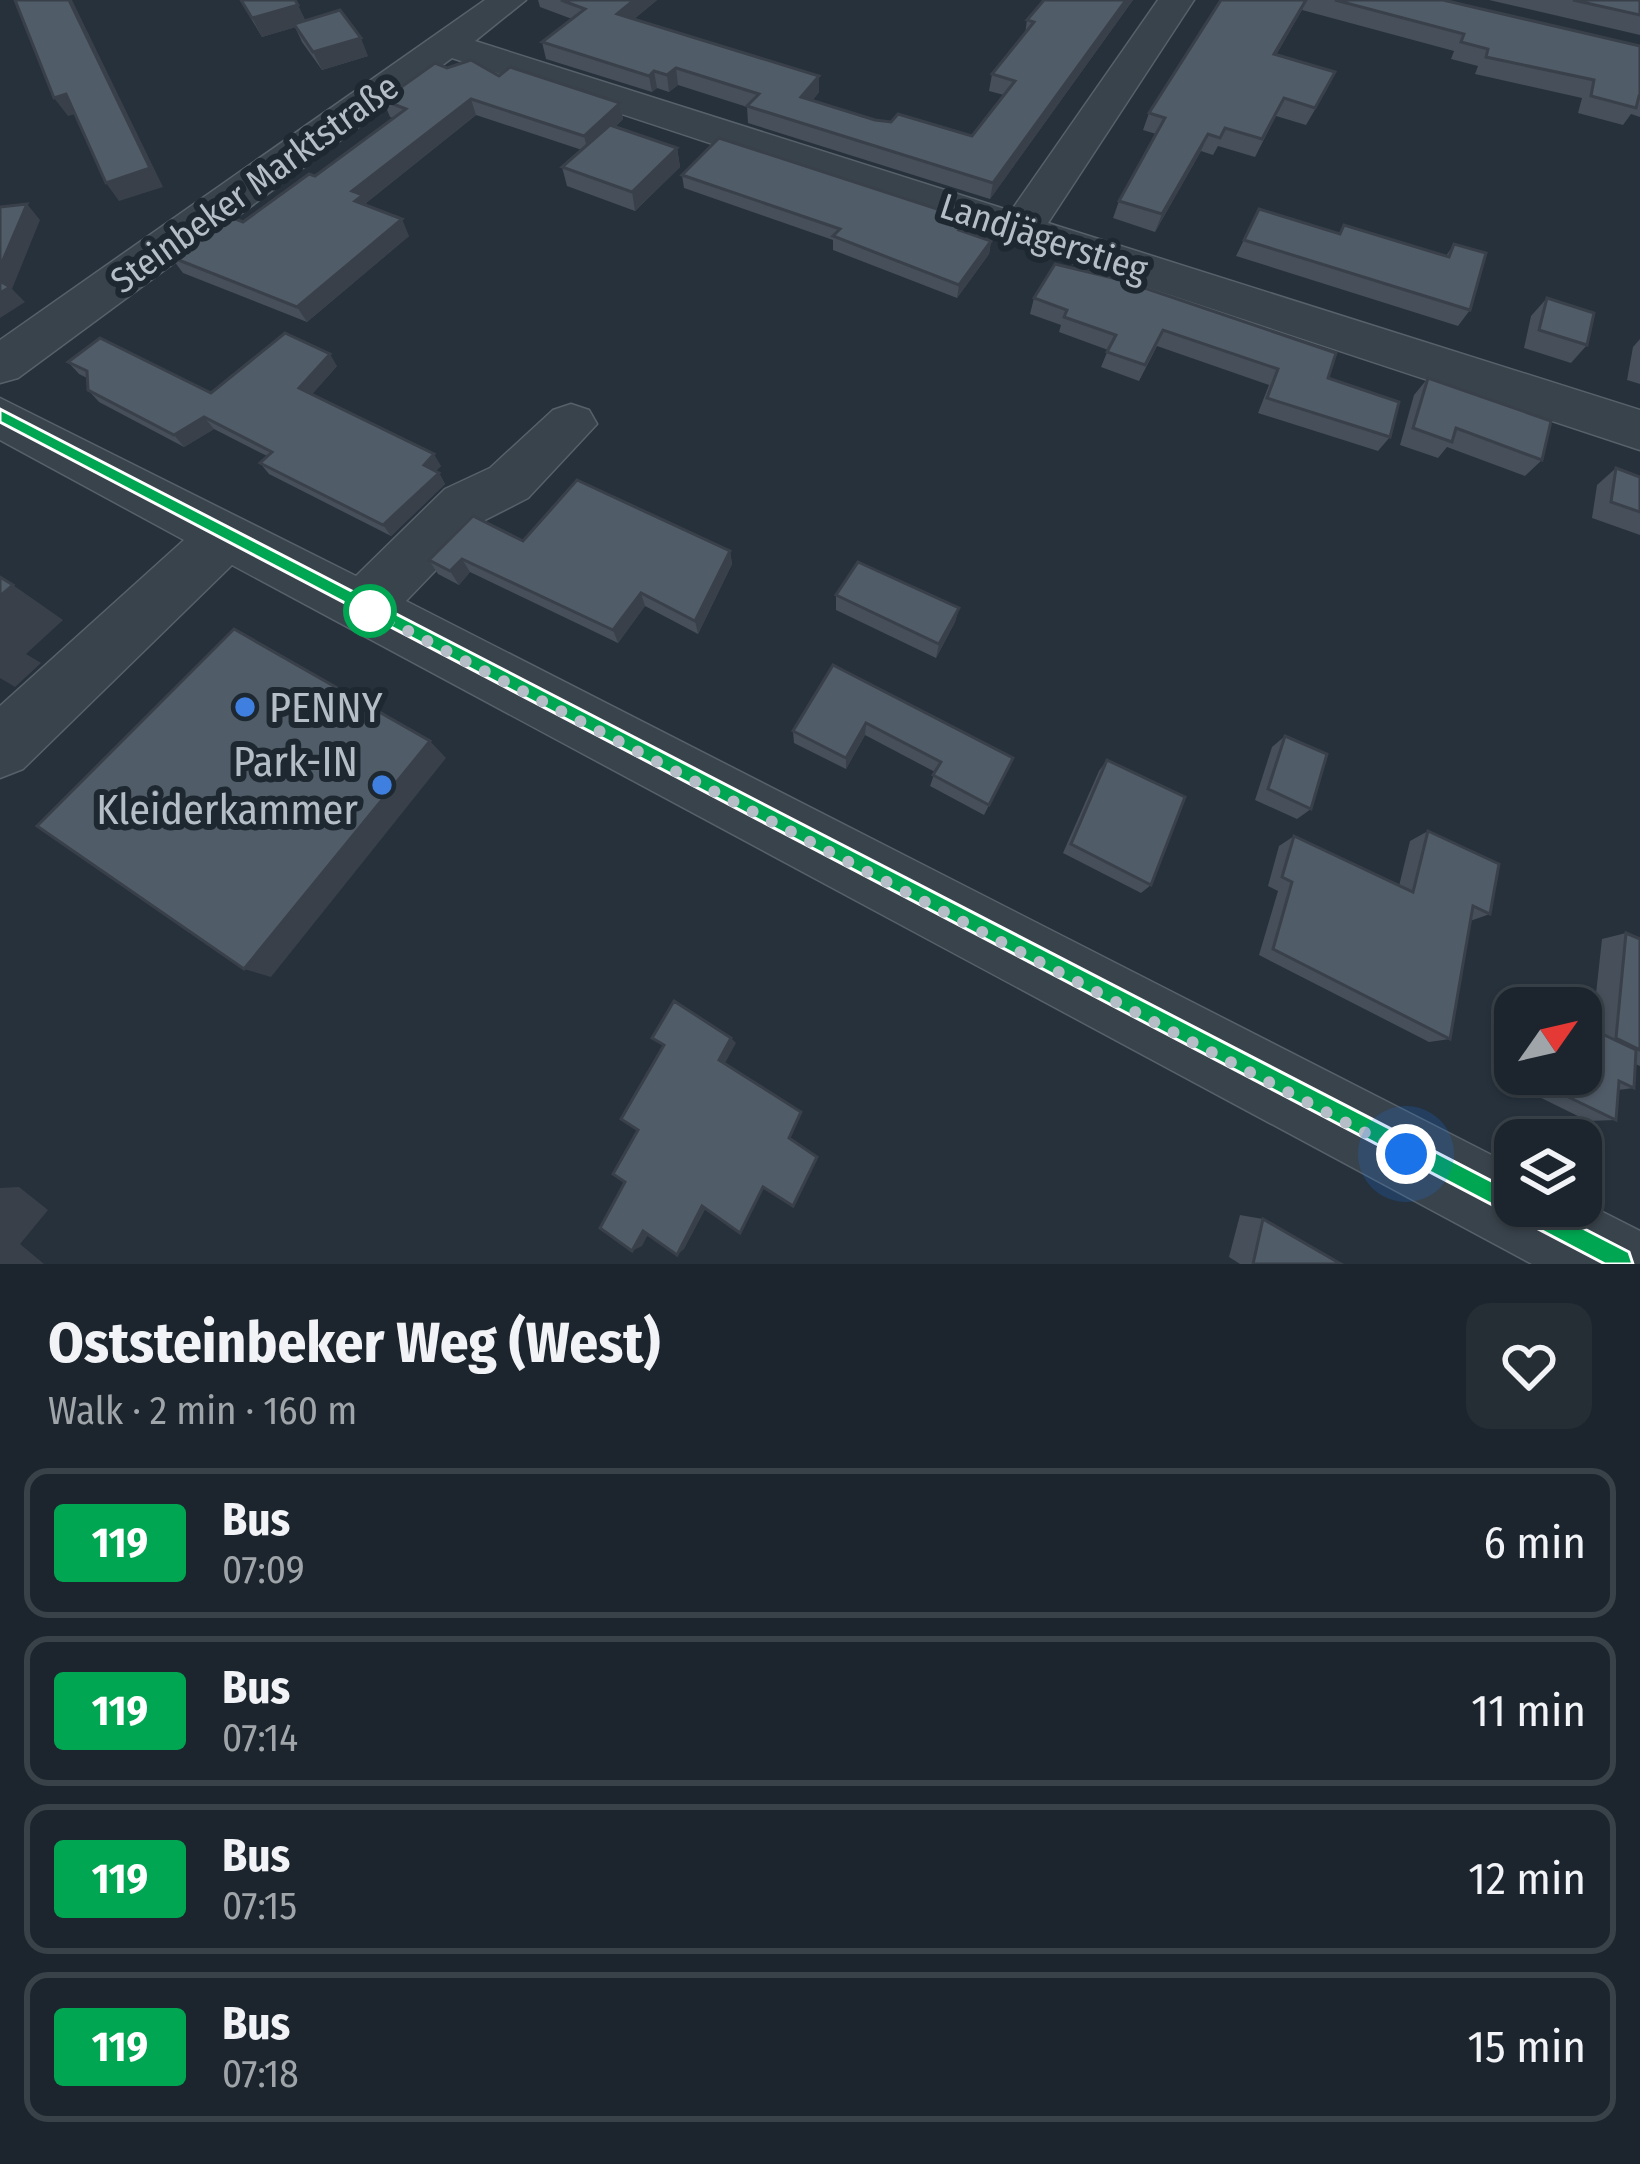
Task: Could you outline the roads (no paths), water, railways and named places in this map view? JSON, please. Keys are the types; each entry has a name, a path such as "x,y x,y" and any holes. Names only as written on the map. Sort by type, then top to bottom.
{"street":[{"name":"Steinbeker Marktstraße","path":"0,365 468,51 508,0"},
{"path":"1022,230 1176,0"},
{"name":"Landjägerstieg","path":"468,51 1640,430"},
{"path":"0,417 1617,1264"},
{"path":"363,608 464,505 508,483 571,424"},
{"path":"0,748 226,536"}],"place":[{"name":"PENNY","path":"245,707"},
{"name":"Park-IN Kleiderkammer","path":"382,785"}]}
